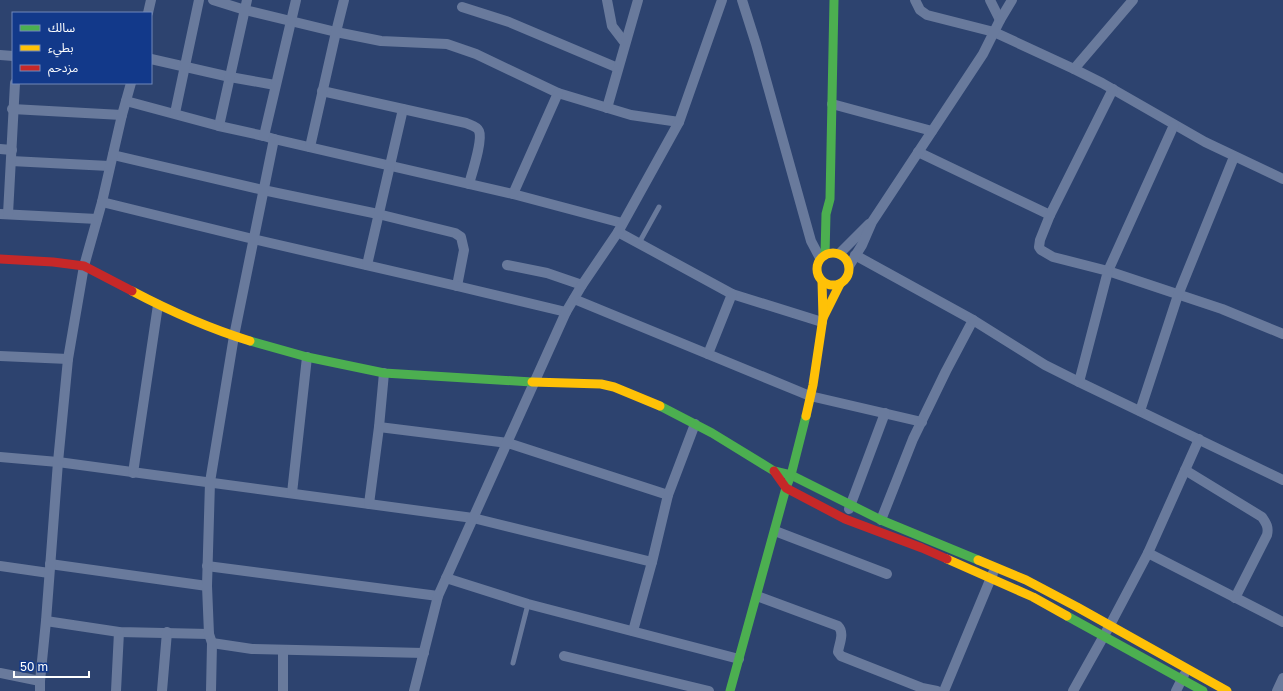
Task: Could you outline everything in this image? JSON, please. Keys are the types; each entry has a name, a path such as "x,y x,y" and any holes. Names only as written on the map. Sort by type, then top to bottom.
{"street":[{"path":"148,12 151,0"},
{"path":"175,113 199,0"},
{"path":"213,0 246,5 291,21 336,32 381,40 447,44 476,54 558,93 632,114 679,122"},
{"path":"211,691 207,586 210,482 234,336 263,190 275,85 296,0"},
{"path":"310,147 344,0"},
{"path":"607,0 612,26 625,43"},
{"path":"607,108 638,0"},
{"path":"414,691 438,596 446,578 566,312 620,228 679,122 722,0"},
{"path":"742,0 756,44 811,241 823,257"},
{"path":"823,257 826,214 830,199 834,0"},
{"path":"915,0 920,10 927,15 994,32 1074,68 1174,125 1234,157 1283,179"},
{"path":"990,0 1000,20"},
{"path":"872,222 837,251 823,257 818,263 817,268 818,277 822,281 832,286 845,281 848,276 849,266 862,245 872,222 983,54 1012,0"},
{"path":"1074,68 1133,0"},
{"path":"219,126 246,5"},
{"path":"462,7 509,22 618,68"},
{"path":"0,55 12,56"},
{"path":"152,59 230,77 275,85"},
{"path":"14,84 12,150 4,214 97,220"},
{"path":"0,673 40,686 68,359 84,266 102,202 109,166 131,84"},
{"path":"1113,89 1050,215 1039,244 1041,250 1053,257 1108,271 1222,309 1283,334"},
{"path":"322,91 466,123 479,129 480,141 469,184"},
{"path":"513,194 558,93"},
{"path":"126,101 219,126 390,167 513,194 620,228 639,243 732,294 822,320"},
{"path":"832,104 932,131"},
{"path":"367,265 403,109"},
{"path":"12,110 122,115"},
{"path":"1079,382 1108,271 1174,125"},
{"path":"0,149 12,150"},
{"path":"918,152 1050,215"},
{"path":"112,155 263,190 378,214 450,232 461,237 463,243 464,250 458,286"},
{"path":"1140,411 1178,295 1234,157"},
{"path":"10,161 109,166"},
{"path":"830,199 835,217"},
{"path":"102,202 253,240 566,312"},
{"path":"837,251 849,266"},
{"path":"855,255 973,320 1045,365 1283,480"},
{"path":"0,259 53,262 84,266 125,286 158,305 234,336 307,357 384,373 534,382 585,383 608,386 660,406 717,436 774,470 791,475 882,520 1026,580 1110,625 1227,691"},
{"path":"507,265 547,273 582,285"},
{"path":"730,691 802,433 810,396 822,320 822,281"},
{"path":"822,320 840,284"},
{"path":"708,354 732,294"},
{"path":"574,299 810,396 922,422"},
{"path":"133,473 158,305"},
{"path":"882,520 913,439 973,320"},
{"path":"0,356 68,359"},
{"path":"292,493 307,357"},
{"path":"369,504 384,373"},
{"path":"845,519 886,413"},
{"path":"633,631 652,562 668,495 695,424"},
{"path":"379,427 508,443 668,495"},
{"path":"1073,691 1148,554 1199,439"},
{"path":"0,457 58,462 473,518 652,562"},
{"path":"774,470 786,488 845,519 922,548 1033,597 1203,691"},
{"path":"1185,470 1262,517 1266,523 1268,529 1267,535 1235,598"},
{"path":"775,531 886,574"},
{"path":"1148,554 1283,622"},
{"path":"0,566 50,568 207,586"},
{"path":"207,566 438,596"},
{"path":"944,691 995,567"},
{"path":"446,578 528,604 739,659"},
{"path":"757,596 838,626 842,633 838,652 842,656 922,688 937,691"},
{"path":"46,621 119,632 167,632 210,638 252,649 424,653"},
{"path":"116,691 119,632"},
{"path":"162,691 167,632"},
{"path":"283,650 283,691"},
{"path":"564,656 709,691"},
{"path":"1176,691 1187,668"},
{"path":"1276,691 1283,678"}],"lane":[{"path":"639,243 659,207"},
{"path":"513,663 528,604"}],"traffic: fast":[{"path":"825,255 826,214 830,199 834,0"},
{"path":"250,341 307,357 384,373 532,382"},
{"path":"660,406 712,433 774,471 791,475 881,520 978,560"},
{"path":"730,691 786,488 791,475 806,416"},
{"path":"1067,616 1203,691"}],"traffic: slow":[{"path":"830,253 836,253 845,257 849,269 845,281 836,285 830,285 821,281 817,272 817,266 821,257 830,253"},
{"path":"806,416 813,385 823,318 822,281"},
{"path":"823,318 840,284"},
{"path":"132,291 190,319 250,341"},
{"path":"532,382 601,384 614,387 660,406"},
{"path":"947,559 1033,597 1067,616"},
{"path":"978,560 1026,580 1227,691"}],"traffic: jam":[{"path":"0,259 53,262 84,266 132,291"},
{"path":"774,471 786,488 845,519 947,559"}]}
